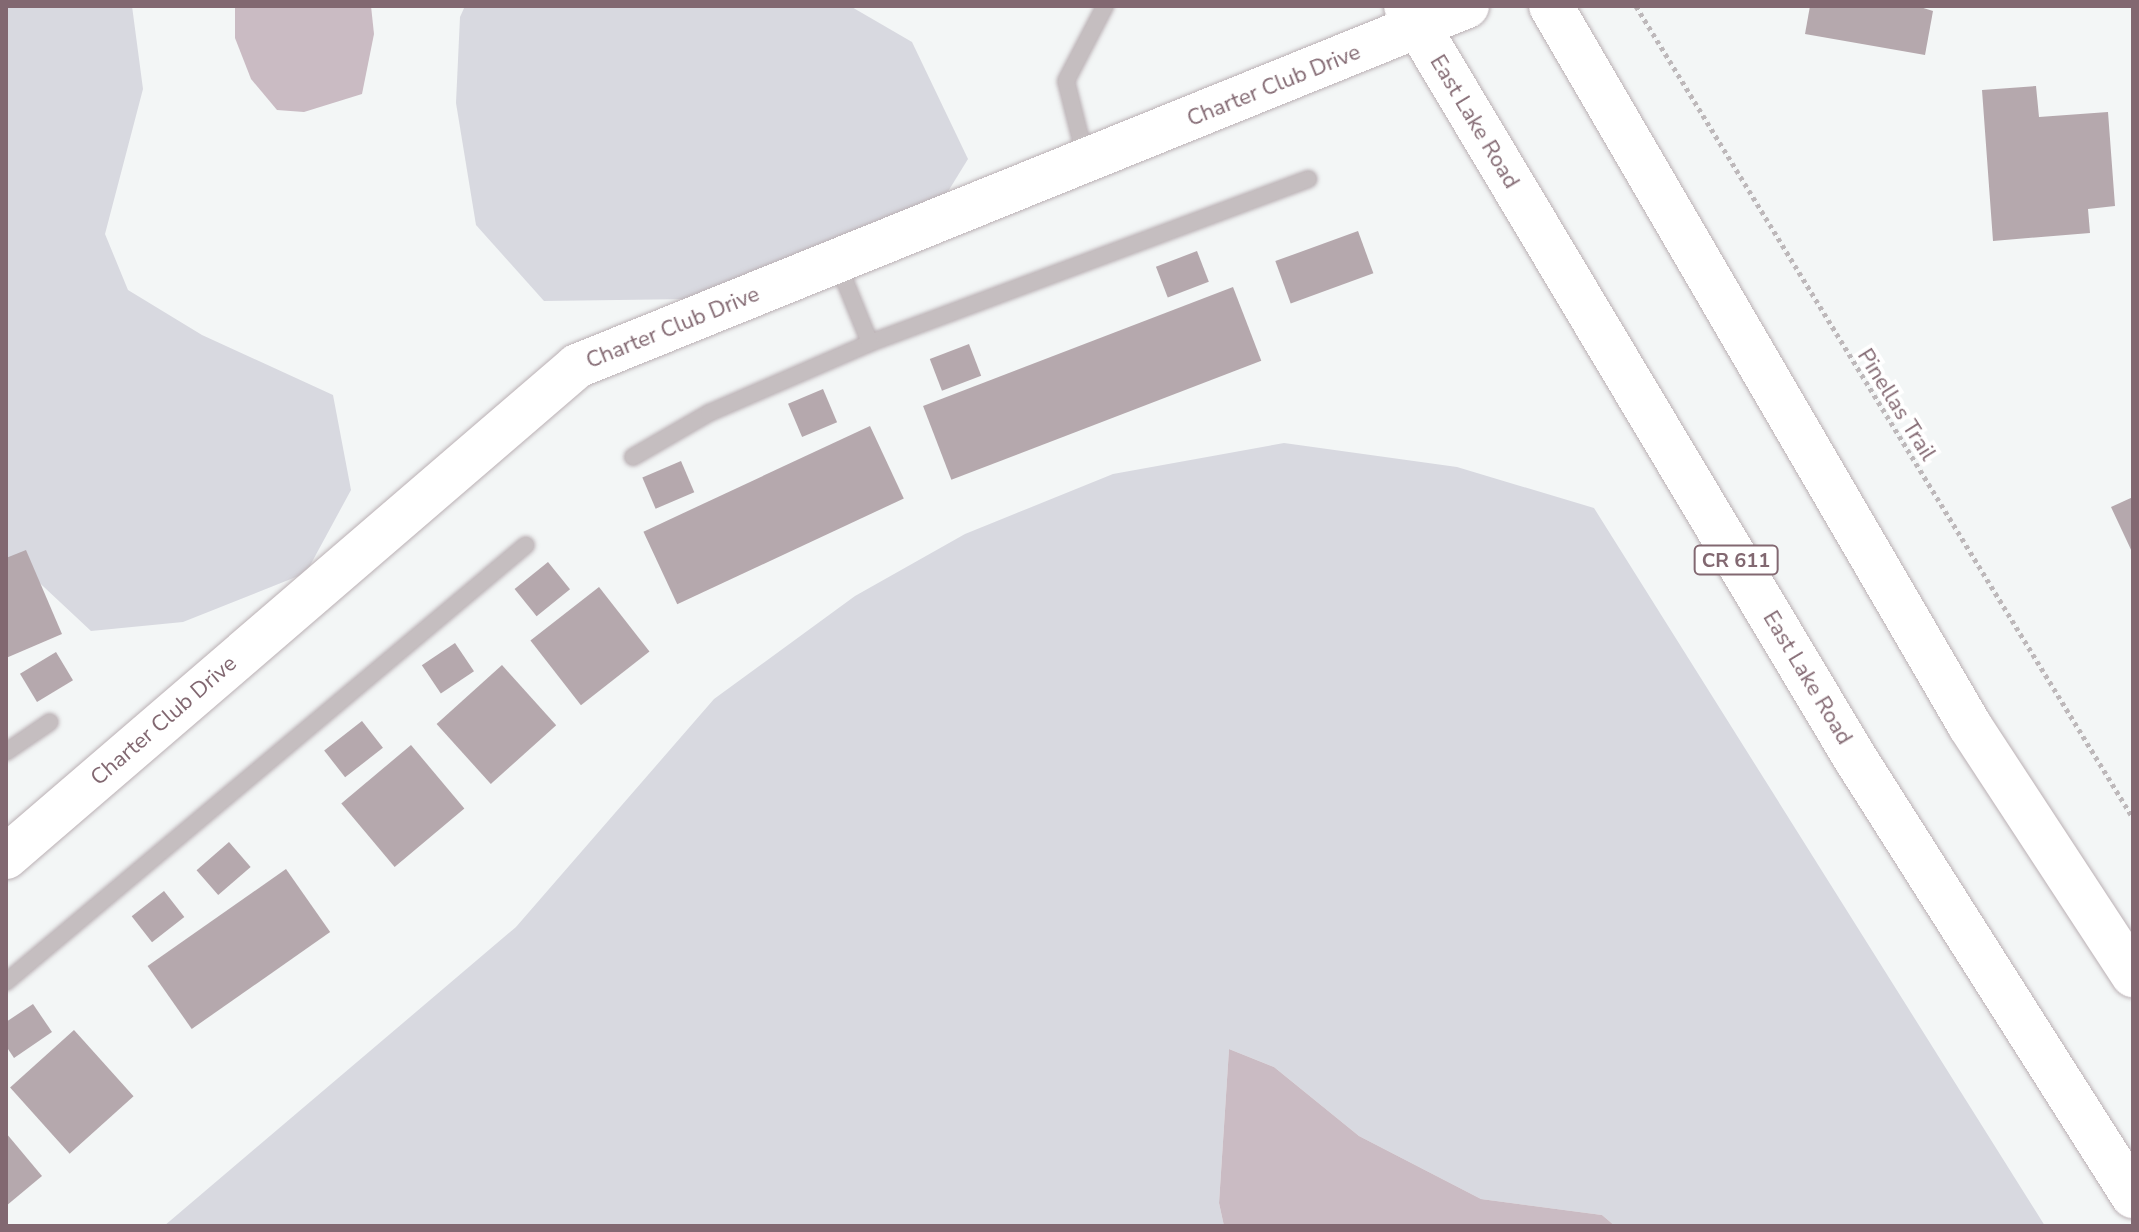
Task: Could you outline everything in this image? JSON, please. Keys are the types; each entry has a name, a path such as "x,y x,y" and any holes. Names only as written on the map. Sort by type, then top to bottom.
{"main road":[{"name":"Charter Club Drive","path":"6,857 577,366 1087,162 1412,17 1467,6"},
{"path":"1551,6 1970,726 2133,975"},
{"name":"East Lake Road","path":"1412,17 1855,758 2133,1196"}],"lane":[{"path":"1087,162 1066,81 1105,6"},
{"path":"633,457 709,413 870,343 1308,179"},
{"path":"837,262 870,343"},
{"path":"6,982 526,545"},
{"path":"6,752 50,722"}],"path":[{"name":"Pinellas Trail","path":"1636,6 2133,818"}],"shaded area":[{"path":"6,6 132,6 143,89 105,234 128,290 202,335 333,395 351,490 306,573 183,622 91,631 14,559 6,559"},
{"path":"235,6 371,6 374,34 362,94 304,112 277,110 251,79 235,38"},
{"path":"465,6 850,6 912,42 968,159 944,198 691,299 544,301 476,225 456,103 460,17"},
{"path":"1284,443 1457,467 1594,508 2045,1226 1615,1226 1602,1215 1481,1199 1359,1136 1274,1067 1229,1049 1219,1203 1224,1226 164,1226 516,927 714,699 855,596 965,534 1113,474"},
{"path":"1229,1049 1274,1067 1359,1136 1481,1199 1602,1215 1615,1226 1224,1226 1219,1203"}],"building":[{"path":"1810,6 1917,6 1933,11 1925,55 1805,34"},
{"path":"2036,86 2039,117 2108,112 2115,206 2088,209 2090,233 1993,241 1982,90"},
{"path":"1358,231 1373,273 1291,303 1275,261"},
{"path":"1197,251 1209,282 1168,298 1156,267"},
{"path":"1233,287 1261,361 951,480 923,406"},
{"path":"969,344 981,376 942,391 930,359"},
{"path":"823,389 837,422 802,437 788,404"},
{"path":"870,426 904,499 677,604 643,532"},
{"path":"681,461 694,492 656,509 642,477"},
{"path":"2133,497 2133,554 2111,507"},
{"path":"26,550 62,634 6,658 6,558"},
{"path":"548,562 570,589 537,616 515,589"},
{"path":"599,587 649,652 581,705 530,641"},
{"path":"455,643 474,671 441,694 422,665"},
{"path":"56,652 73,680 37,702 20,674"},
{"path":"502,665 556,725 491,784 437,724"},
{"path":"362,721 383,748 345,777 324,751"},
{"path":"411,745 464,809 395,867 341,803"},
{"path":"229,842 251,867 218,895 197,870"},
{"path":"286,869 330,932 192,1029 148,966"},
{"path":"164,891 184,917 152,942 132,916"},
{"path":"33,1004 52,1032 14,1058 6,1046 6,1022"},
{"path":"74,1030 134,1096 70,1154 10,1088"},
{"path":"6,1133 42,1176 6,1206"}]}
